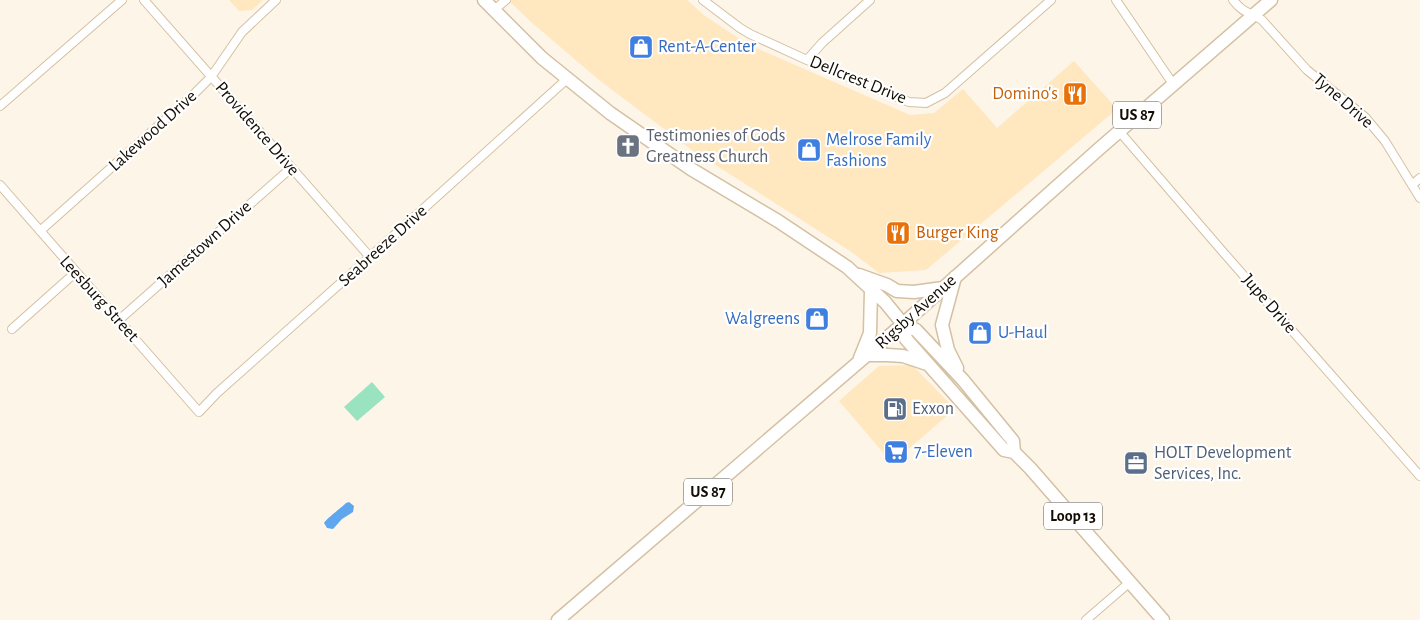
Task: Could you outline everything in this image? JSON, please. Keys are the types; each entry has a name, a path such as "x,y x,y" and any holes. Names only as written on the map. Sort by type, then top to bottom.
{"main road":[{"name":"Loop 13","path":"484,0 566,79 610,113 691,169 786,226 852,272 885,302 903,324 916,330 963,380 1013,441 1014,452"},
{"name":"Rigsby Avenue","path":"558,620 903,324 1119,131 1271,0"},
{"path":"852,272 898,291 914,292 943,288"},
{"path":"955,277 942,325 948,350 963,380"},
{"path":"871,290 870,332 862,359 903,356 927,364"},
{"name":"Loop 13","path":"903,324 906,340 940,379 1004,450 1014,452 1030,468 1163,620"},
{"path":"940,379 952,369"}],"street":[{"path":"0,106 122,0"},
{"name":"Providence Drive","path":"144,0 370,257"},
{"name":"Lakewood Drive","path":"40,231 194,94 211,77 242,32 276,0"},
{"path":"494,10 506,0"},
{"name":"Dellcrest Drive","path":"703,0 740,28 807,60 909,102 926,103 946,93 1051,0"},
{"path":"807,60 822,43 870,0"},
{"path":"1116,0 1173,84"},
{"name":"Tyne Drive","path":"1233,0 1245,12 1254,14 1262,20 1307,70 1365,117 1385,141 1420,198"},
{"name":"Seabreeze Drive","path":"199,412 217,393 566,79"},
{"name":"Jupe Drive","path":"1119,131 1420,476"},
{"name":"Jamestown Drive","path":"119,320 291,168"},
{"path":"1412,185 1420,178"},
{"name":"Leesburg Street","path":"0,185 199,412"},
{"path":"12,329 76,272"},
{"path":"1086,620 1130,582"}],"shaded area":[{"path":"229,0 263,0 252,10 239,11"},
{"path":"508,0 687,0 705,16 747,44 910,115 934,113 963,89 997,128 1074,61 1117,109 926,270 879,273 850,251 692,150 599,80"},
{"path":"912,365 955,409 892,463 839,401 879,366"}],"green space":[{"path":"372,382 385,397 357,421 344,407"}],"water":[{"path":"349,502 354,506 353,512 342,519 333,529 327,528 324,523 325,521"}],"place":[{"name":"Rent-A-Center","path":"641,47"},
{"name":"Domino's","path":"1075,94"},
{"name":"Testimonies of Gods Greatness Church","path":"628,146"},
{"name":"Melrose Family Fashions","path":"809,150"},
{"name":"Burger King","path":"898,233"},
{"name":"Walgreens","path":"817,319"},
{"name":"U-Haul","path":"980,333"},
{"name":"Exxon","path":"895,409"},
{"name":"7-Eleven","path":"896,452"},
{"name":"HOLT Development Services, Inc.","path":"1136,463"}]}
